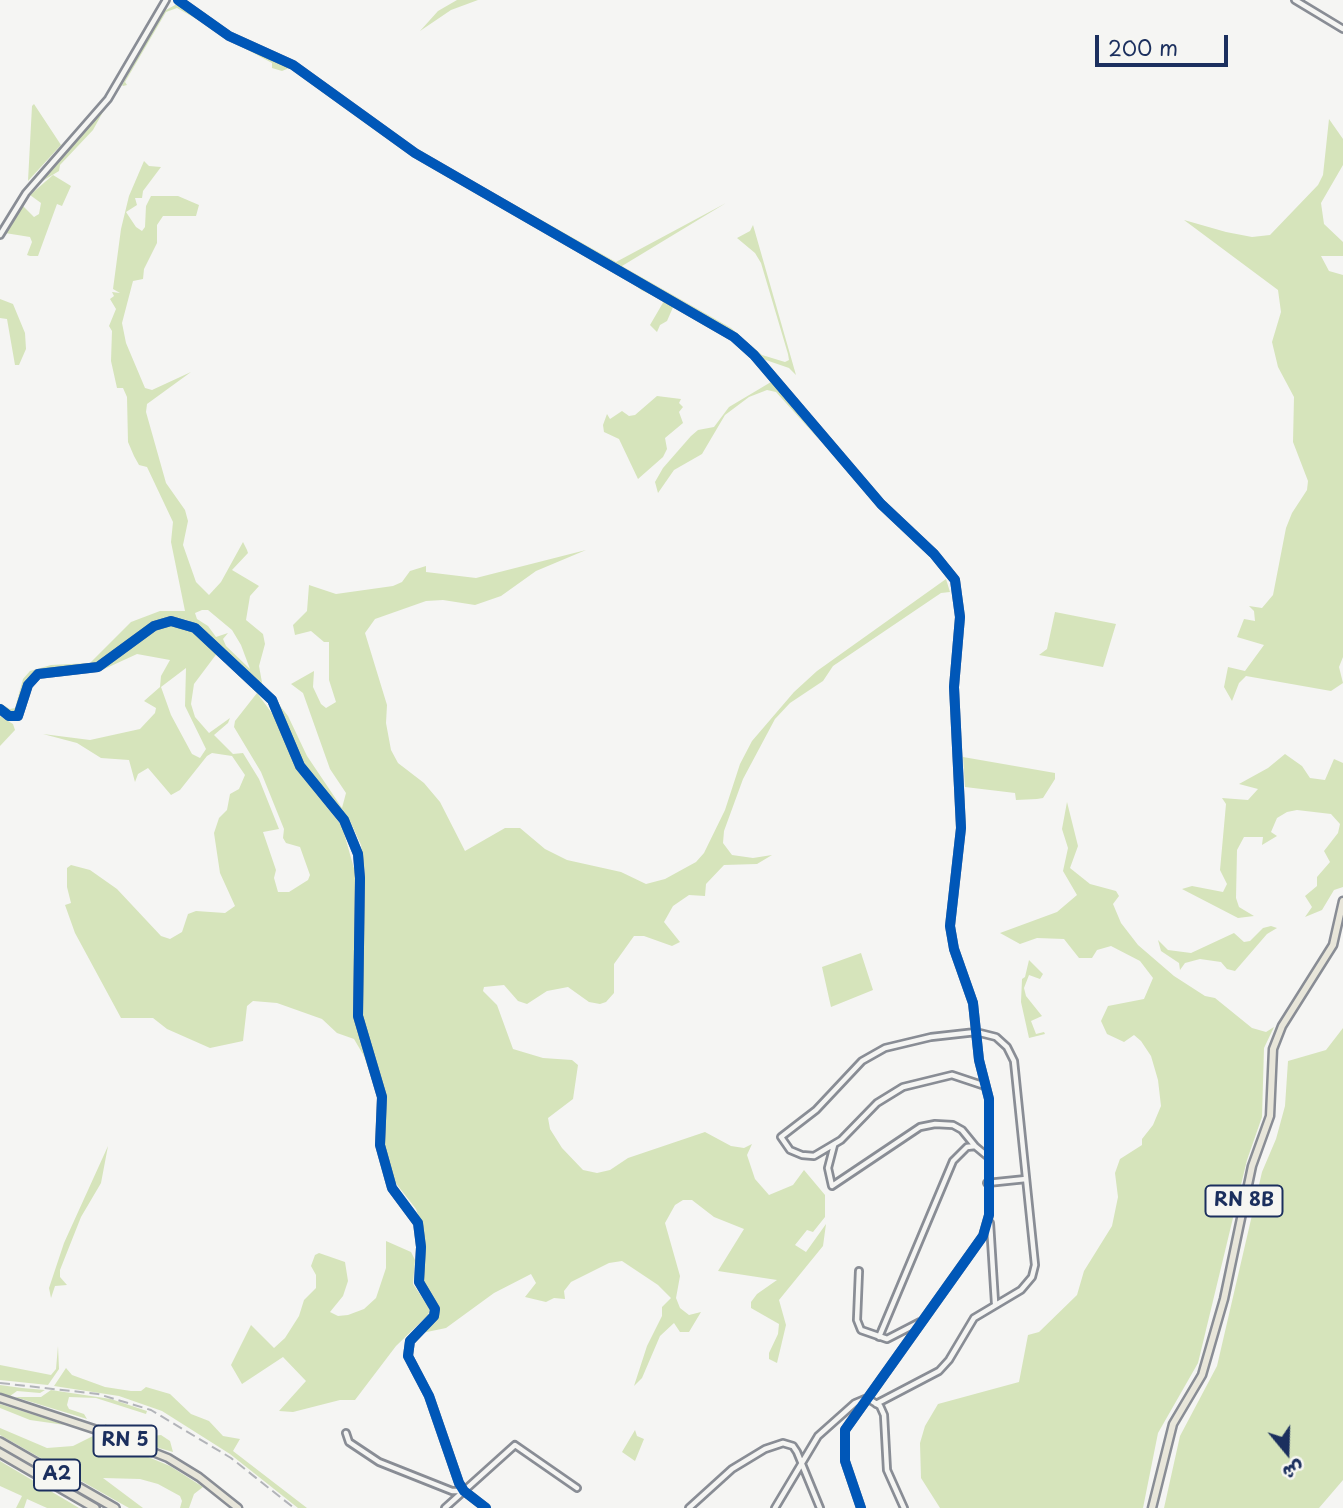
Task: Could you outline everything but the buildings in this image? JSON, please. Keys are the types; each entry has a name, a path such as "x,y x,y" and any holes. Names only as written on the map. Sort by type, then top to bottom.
{"highway":[{"name":"A2","path":"0,1442 115,1508"},
{"name":"A2","path":"0,1453 95,1508"}],"main road":[{"name":"RN 8B","path":"1152,1508 1173,1424 1202,1374 1224,1299 1252,1166 1270,1116 1273,1049 1282,1026 1332,945 1343,901"},
{"name":"RN 5","path":"0,1398 100,1431 167,1458 200,1477 238,1508"}],"street":[{"path":"0,235 26,193 108,99 166,0"},
{"path":"178,0 229,36 309,75 415,153 734,337 754,355 881,504 945,566 959,593 960,617 954,688 961,828 950,926 954,949 973,1003 991,1122 987,1183 995,1303"},
{"path":"1295,0 1343,29"},
{"path":"0,709 13,717 18,716 28,685 38,674 93,669 154,626 165,622 181,622 210,640 272,700 300,766 344,820 355,843 360,869 358,1016 380,1090 380,1145 392,1188 418,1223 421,1237 419,1282 435,1309 434,1316 410,1341 408,1356 429,1396 464,1491 486,1508"},
{"path":"876,1404 925,1380 945,1366 968,1326 995,1303 1026,1286 1035,1269 1014,1061 1007,1047 996,1037 976,1032 921,1040 872,1055 862,1061 816,1110 781,1137 785,1146 802,1155 814,1156 834,1145 877,1103 902,1087 952,1075 986,1086"},
{"path":"834,1145 828,1168 832,1186 920,1127 953,1125 962,1130 975,1146 988,1156"},
{"path":"879,1337 950,1166 962,1150 975,1146"},
{"path":"987,1183 1026,1179"},
{"path":"862,1508 848,1475 844,1439 850,1420 983,1236 989,1215"},
{"path":"859,1271 858,1326 879,1337 892,1338 908,1326 922,1321"},
{"path":"867,1398 876,1404 885,1418 887,1470 904,1508"},
{"path":"775,1508 823,1431 855,1403 867,1398"},
{"path":"346,1433 349,1442 379,1462 452,1491 464,1491"},
{"path":"689,1508 732,1469 771,1446 783,1443 793,1446 820,1508"},
{"path":"445,1508 515,1445 577,1488"}],"green space":[{"path":"457,0 478,0 451,10 420,31 438,11"},
{"path":"177,4 207,25 177,8 166,12 125,82 127,85 123,86 122,85 164,11"},
{"path":"231,41 289,68 282,71 272,68 272,63"},
{"path":"34,104 61,145 28,181 32,106"},
{"path":"104,110 93,130 60,165 59,171 36,185"},
{"path":"1329,119 1343,139 1343,165 1321,203 1324,224 1343,242 1343,256 1321,256 1329,271 1343,275 1343,657 1339,667 1343,683 1331,691 1246,676 1239,683 1232,701 1224,687 1228,667 1245,671 1264,645 1237,637 1244,619 1255,621 1254,611 1249,606 1262,608 1273,595 1286,528 1307,490 1308,481 1293,442 1294,397 1278,367 1272,342 1281,312 1278,290 1184,220 1252,237 1270,235 1318,185 1323,175"},
{"path":"144,161 149,166 161,167 143,191 142,198 135,198 137,205 126,212 136,227 142,231 145,227 146,206 151,196 178,196 199,205 196,216 163,216 157,225 157,243 144,269 143,279 133,281 122,323 126,343 145,388 152,390 191,372 147,404 146,412 166,483 185,510 188,521 183,545 196,582 209,595 221,582 243,542 247,550 248,553 232,570 259,586 250,596 246,620 263,634 265,644 259,666 263,688 201,628 187,620 171,617 153,624 94,665 44,669 31,675 25,684 17,712 11,713 0,703 10,709 15,708 23,679 30,671 51,665 90,663 131,622 160,611 185,611 171,542 173,522 147,467 139,465 128,442 127,397 123,388 117,388 111,361 112,331 109,326 116,309 110,299 114,296 112,292 120,293 113,289 121,229 129,196","holes":["208,610 232,630 250,669 226,646 223,639 228,633 216,637 208,626 197,619 195,613"]},
{"path":"437,161 616,262 726,203 622,266 731,328 762,355 785,362 789,360 788,354 761,263 755,253 737,238 750,231 753,225 796,375 789,368 760,358 735,335 658,288"},
{"path":"53,175 71,186 62,206 57,204 38,256 30,256 27,255 32,242 30,237 5,233 22,205 34,217 39,214 41,203 30,195"},
{"path":"625,277 674,305 667,321 660,325 657,332 650,325 664,301 641,290"},
{"path":"0,299 13,304 25,333 26,349 19,365 15,365 7,319 0,318"},
{"path":"771,382 823,444 776,392 767,390 749,397 725,415 702,454 674,470 658,493 655,482 663,468 691,436 698,430 714,427 729,407"},
{"path":"657,396 681,399 679,403 683,407 679,412 683,423 665,438 667,449 663,457 638,479 619,439 604,432 603,425 607,414 610,419 622,411 629,416 635,415"},
{"path":"586,550 536,571 501,596 475,605 443,600 426,601 375,619 365,633 387,705 386,723 391,750 398,763 424,783 440,802 465,851 505,828 520,828 545,849 567,860 621,872 646,884 665,879 696,862 704,853 725,810 740,764 752,741 794,692 817,671 946,579 950,592 941,593 833,666 823,681 790,703 775,719 743,779 724,831 723,843 732,855 753,858 772,855 757,864 724,865 706,884 705,896 689,895 673,906 664,922 680,942 672,946 644,936 634,936 614,964 614,993 606,1002 600,1004 589,1002 568,987 547,991 527,1004 518,1001 504,985 484,987 483,991 497,1005 513,1049 543,1058 572,1060 578,1065 573,1099 548,1118 550,1129 562,1148 583,1170 597,1173 610,1170 628,1158 705,1132 731,1146 744,1148 752,1144 747,1155 755,1179 769,1195 793,1185 804,1170 825,1195 825,1217 813,1232 807,1230 795,1245 806,1252 826,1224 823,1246 779,1300 786,1325 777,1363 769,1359 769,1353 778,1334 779,1324 751,1308 751,1302 757,1294 777,1280 718,1271 744,1229 714,1217 692,1200 683,1200 675,1205 665,1223 680,1276 676,1298 680,1308 689,1315 701,1312 689,1332 680,1332 674,1323 660,1336 642,1378 634,1386 647,1346 662,1316 662,1307 671,1298 658,1285 622,1261 609,1263 571,1282 564,1291 565,1299 554,1298 546,1302 525,1297 536,1283 531,1274 494,1293 446,1328 422,1333 435,1321 439,1311 423,1282 424,1231 416,1209 391,1177 383,1143 384,1090 361,1014 365,873 361,845 350,821 303,763 273,697 288,716 307,756 342,808 346,793 330,769 303,693 291,684 314,671 313,687 321,704 326,708 336,702 329,680 329,642 324,642 311,631 295,635 293,625 307,611 309,585 336,594 393,586 402,582 410,571 426,566 426,572 476,578"},
{"path":"1055,612 1116,624 1103,667 1039,655 1047,649"},
{"path":"179,624 192,630 218,652 194,684 191,704 195,717 209,733 230,718 214,735 233,754 243,753 259,779 279,829 263,832 276,870 274,878 278,892 289,892 308,880 310,875 300,847 286,843 283,838 284,829 261,772 234,727 235,721 257,693 277,720 295,767 342,826 355,872 354,1017 378,1097 364,1056 354,1039 337,1033 322,1019 277,1003 253,1001 247,1006 243,1041 210,1048 167,1029 153,1018 121,1018 75,933 65,905 71,903 67,887 67,868 71,865 90,870 117,889 161,936 170,939 182,932 188,914 196,911 225,913 235,906 220,873 214,833 219,818 227,810 230,794 239,789 245,775 232,756 212,753 207,756 180,790 171,795 148,768 138,774 135,782 129,760 101,758 77,743 43,734 90,740 140,729 155,713 156,708 144,701 160,687 161,676 170,660 137,654 100,671 161,626","holes":["186,668 185,706 206,749 200,758 192,754 171,715 161,687"]},
{"path":"0,716 13,724 15,730 0,746"},
{"path":"1285,754 1302,766 1310,778 1325,780 1334,759 1343,763 1343,887 1334,890 1322,910 1305,917 1312,907 1305,896 1317,886 1317,877 1330,862 1324,851 1338,833 1340,824 1331,814 1297,810 1287,812 1277,818 1271,832 1277,836 1262,845 1263,837 1244,837 1237,850 1236,898 1239,907 1254,916 1238,918 1182,889 1192,886 1223,892 1227,884 1220,870 1226,804 1222,798 1248,800 1258,789 1239,784 1268,768"},
{"path":"963,757 1055,773 1055,779 1043,798 1016,800 1015,793 965,787"},
{"path":"1067,802 1078,846 1070,868 1090,884 1116,891 1119,896 1113,904 1121,923 1138,945 1174,976 1205,996 1215,998 1252,1028 1266,1032 1274,1027 1264,1048 1262,1117 1247,1160 1198,1363 1158,1433 1143,1508 940,1508 921,1478 920,1443 925,1426 938,1404 1019,1382 1028,1335 1039,1332 1077,1295 1084,1271 1112,1226 1118,1197 1115,1173 1120,1159 1142,1145 1142,1139 1153,1125 1161,1106 1158,1080 1151,1056 1141,1041 1134,1035 1124,1042 1107,1034 1101,1021 1108,1006 1144,999 1153,978 1140,961 1111,946 1097,950 1092,958 1079,958 1064,939 1037,938 1020,944 1000,933 1057,912 1077,895 1063,871 1068,848 1062,829"},
{"path":"1263,928 1277,928 1267,934 1235,971 1227,969 1221,962 1200,959 1185,963 1180,970 1179,963 1161,951 1158,940 1168,950 1191,953 1234,933 1244,942 1250,941"},
{"path":"861,953 873,990 831,1007 822,967"},
{"path":"1029,960 1043,974 1040,979 1029,975 1024,988 1026,996 1042,1016 1031,1021 1036,1034 1045,1034 1029,1038 1021,1002 1022,979 1025,977"},
{"path":"1343,1028 1343,1480 1319,1508 1164,1508 1180,1436 1217,1366 1262,1172 1276,1139 1285,1106 1288,1061 1326,1050"},
{"path":"108,1146 101,1183 81,1217 60,1270 60,1277 67,1285 55,1286 51,1298 49,1288 64,1243"},
{"path":"386,1241 411,1252 415,1260 413,1284 430,1309 428,1315 396,1346 355,1400 340,1400 293,1412 279,1411 306,1381 283,1357 242,1384 231,1365 251,1325 274,1348 285,1338 299,1316 304,1300 316,1288 316,1275 311,1266 315,1255 319,1253 345,1262 348,1281 343,1296 330,1312 338,1316 348,1315 364,1309 376,1298 386,1268"},
{"path":"58,1346 59,1369 48,1385 0,1380 0,1365 51,1375 56,1369"},
{"path":"66,1368 72,1375 105,1387 141,1391 146,1387 170,1394 191,1414 209,1421 223,1436 240,1439 233,1451 307,1508 298,1508 230,1454 162,1411 119,1396 54,1386"},
{"path":"0,1385 45,1390 40,1393 17,1391 10,1396 0,1393"},
{"path":"51,1390 111,1399 147,1411 146,1414 96,1398 69,1397 69,1409 84,1414 87,1419 15,1397 41,1397"},
{"path":"0,1404 65,1425 30,1420 0,1408"},
{"path":"105,1424 137,1438 161,1435 170,1441 173,1452 152,1446 106,1427"},
{"path":"0,1428 47,1448 73,1446 95,1435 170,1466 203,1487 194,1494 189,1508 180,1508 180,1496 158,1484 140,1479 103,1478 143,1508 129,1508 0,1435"},
{"path":"635,1430 637,1436 644,1439 635,1461 622,1452"},
{"path":"0,1461 79,1508 47,1508 27,1499 24,1508 16,1508 22,1496 0,1486"}],"railway":[{"path":"0,1383 98,1394 151,1410 231,1458 294,1508"}],"cycle path":[{"path":"178,0 229,36 293,65 415,153 734,337 754,355 881,504 934,554 955,580 960,617 954,687 961,828 950,926 954,949 973,1003 979,1060 989,1099 989,1215 983,1236 845,1430 845,1461 861,1508"},
{"path":"0,709 9,716 18,716 28,685 38,674 98,667 154,626 171,621 195,628 272,700 300,766 344,820 358,854 358,1016 382,1097 380,1145 392,1188 418,1223 421,1247 419,1282 435,1309 434,1316 410,1341 408,1356 429,1396 459,1483 464,1491 486,1508"}]}
